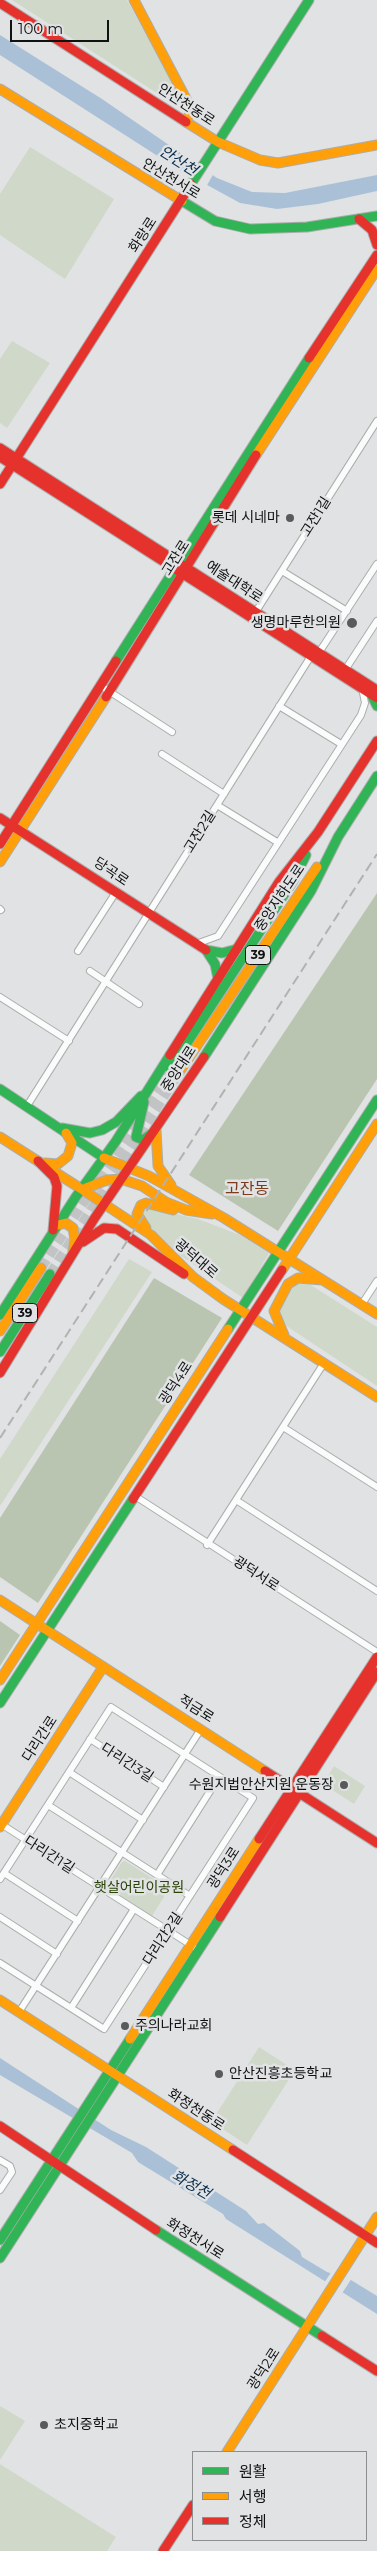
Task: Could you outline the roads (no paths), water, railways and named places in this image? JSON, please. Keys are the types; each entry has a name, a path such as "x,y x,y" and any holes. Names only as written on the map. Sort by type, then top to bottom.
{"street":[{"path":"134,0 192,110 186,121"},
{"name":"화랑로","path":"0,484 309,0"},
{"name":"안산천동로","path":"0,2 218,142 260,160 278,163 377,145"},
{"name":"안산천서로","path":"2,94 214,221 250,229 307,227 377,216"},
{"path":"359,219 372,230 377,245"},
{"name":"고잔로","path":"0,862 109,692 263,428 377,255"},
{"name":"고잔로","path":"0,844 100,686 181,569 377,269"},
{"name":"고잔1길","path":"255,613 377,421"},
{"name":"예술대학로","path":"0,448 14,462 314,655 345,670 375,694"},
{"name":"예술대학로","path":"0,457 14,462"},
{"name":"고잔2길","path":"27,1106 107,982 279,706 347,611 377,564"},
{"name":"예술대학로","path":"181,569 255,613 362,688 375,694"},
{"path":"282,571 347,611"},
{"path":"345,670 377,621"},
{"path":"100,686 172,732"},
{"path":"196,944 218,936 364,708 362,688"},
{"path":"375,694 377,706"},
{"path":"279,706 341,744"},
{"path":"377,736 377,741"},
{"name":"중앙대로","path":"0,1316 146,1093 279,882 318,832 377,741"},
{"path":"162,754 224,794"},
{"name":"중앙대로","path":"0,1373 82,1242 104,1202 156,1130 311,891 338,837 377,776"},
{"path":"217,805 277,842"},
{"name":"당곡로","path":"0,818 206,950"},
{"name":"중앙지하도로","path":"170,1068 293,881 318,832"},
{"name":"중앙지하도로","path":"178,1074 338,837"},
{"path":"78,951 116,892"},
{"path":"206,950 222,953 237,949"},
{"path":"206,950 216,964 218,979"},
{"path":"90,971 139,1004"},
{"path":"0,997 69,1041"},
{"path":"0,1089 62,1128 104,1158 130,1168 175,1190 278,1251 377,1314"},
{"path":"146,1093 136,1137 144,1140 156,1130"},
{"path":"62,1128 90,1133 102,1130 116,1122 130,1105 146,1093"},
{"name":"광덕4로","path":"0,1680 377,1100"},
{"name":"광덕4로","path":"0,1703 377,1124"},
{"path":"38,1161 51,1165 58,1164 68,1156 72,1143 62,1128"},
{"path":"156,1130 158,1166 175,1190"},
{"name":"광덕대로","path":"2,1141 104,1202 150,1235 194,1278 240,1310 377,1397"},
{"path":"38,1161 54,1177 58,1186 52,1234"},
{"path":"83,1190 92,1184 121,1179 142,1186 166,1202 186,1210"},
{"path":"150,1235 138,1217 137,1211 141,1205 146,1203 170,1210 186,1210 220,1216"},
{"path":"58,1226 66,1223 73,1228 75,1247 66,1268"},
{"path":"82,1242 104,1228 117,1228 181,1273 194,1278"},
{"name":"39","path":"0,1331 41,1268"},
{"name":"39","path":"0,1352 50,1274"},
{"path":"285,1337 278,1325 274,1311 288,1284 298,1278 325,1281"},
{"path":"362,1304 377,1281"},
{"path":"207,1544 324,1363"},
{"path":"283,1427 377,1487"},
{"name":"광덕서로","path":"134,1496 377,1652"},
{"path":"236,1500 377,1591"},
{"name":"적금로","path":"0,1600 377,1842"},
{"name":"광덕3로","path":"56,2162 295,1790 377,1656"},
{"name":"다리간로","path":"1,1826 103,1667"},
{"name":"광덕3로","path":"295,1790 377,1672"},
{"name":"다리간2길","path":"0,1963 104,2029 252,1798 111,1707 2,1876"},
{"name":"다리간3길","path":"19,2012 202,1729"},
{"name":"다리간3길","path":"90,1739 164,1787"},
{"path":"69,1772 143,1820"},
{"path":"157,1875 219,1777"},
{"path":"48,1805 190,1896"},
{"name":"다리간1길","path":"1,1826 194,1947"},
{"path":"2,1876 78,1921"},
{"path":"70,2008 134,1909"},
{"path":"0,1917 57,1954"},
{"name":"화정천동로","path":"0,2000 377,2243"},
{"name":"화정천서로","path":"0,2126 124,2209 377,2371"},
{"path":"0,2160 10,2166 12,2172 0,2190"},
{"path":"0,2240 56,2162"},
{"path":"0,2258 56,2162"},
{"path":"365,2235 377,2217"},
{"name":"광덕2로","path":"228,2451 325,2301 365,2235"},
{"path":"163,2551 192,2507"}],"water":[{"name":"안산천","path":"0,35 102,99 217,178 252,192 285,193 377,175 377,191 318,204 277,209 240,203 178,169 0,55"},
{"name":"화정천","path":"0,2058 111,2130 146,2147 246,2211 258,2224 264,2223 300,2251 302,2257 327,2272 351,2280 377,2296 377,2314 226,2219 223,2214 138,2162 132,2153 0,2075"}],"tunnel":[{"path":"41,1268 170,1069"},
{"path":"50,1274 178,1074"}],"railway":[{"path":"0,1438 377,854"}],"place":[{"name":"롯데 시네마","path":"290,518"},
{"name":"생명마루한의원","path":"352,623"},
{"name":"수원지법안산지원 운동장","path":"344,1785"},
{"name":"주의나라교회","path":"125,2026"},
{"name":"안산진흥초등학교","path":"219,2074"},
{"name":"초지중학교","path":"44,2425"}],"district":[{"name":"고잔동","path":"247,1189"}],"park label":[{"name":"햇살어린이공원","path":"139,1888"}]}
